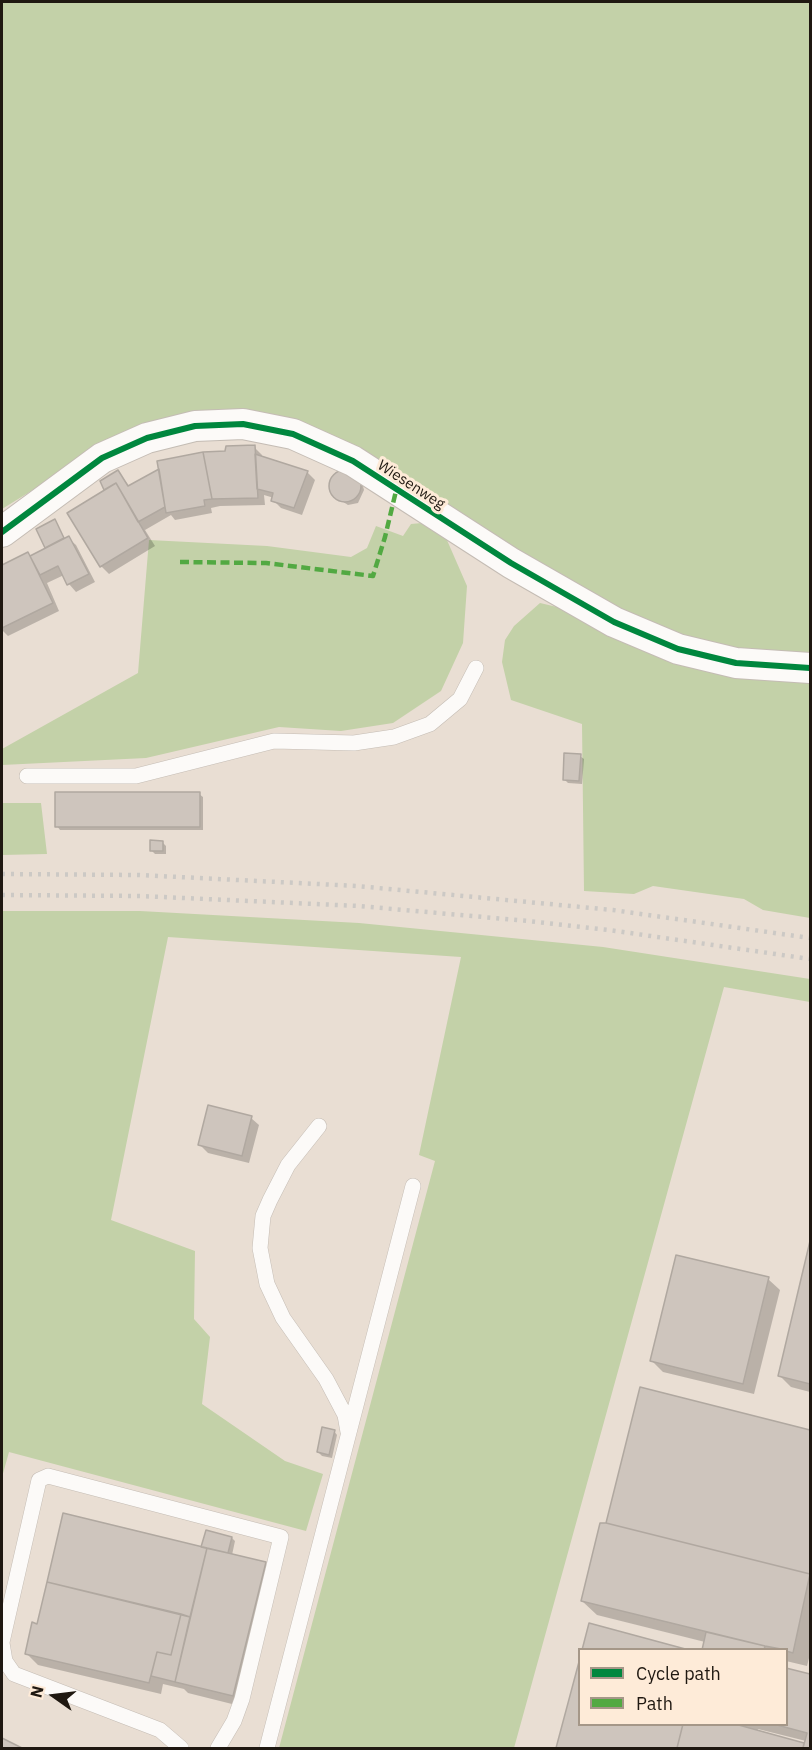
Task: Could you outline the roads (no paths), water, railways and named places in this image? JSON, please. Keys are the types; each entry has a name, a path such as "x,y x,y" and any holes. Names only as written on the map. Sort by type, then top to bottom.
{"street":[{"name":"Wiesenweg","path":"2,532 102,458 147,438 195,426 243,424 293,435 353,461 510,563 614,622 678,649 736,663 810,668"}],"lane":[{"path":"27,776 136,776 274,741 354,743 394,737 430,724 460,699 476,668"},
{"path":"319,1126 288,1165 270,1200 263,1216 260,1248 267,1284 283,1318 331,1388 345,1416 349,1438"},
{"path":"267,1749 413,1186"},
{"path":"181,1749 160,1730 14,1674 5,1661 2,1642 39,1480 48,1476 281,1537 242,1700 234,1721 218,1749"}],"railway":[{"path":"2,874 139,875 357,886 613,910 810,938"},
{"path":"2,895 140,896 359,906 609,930 810,959"}]}
